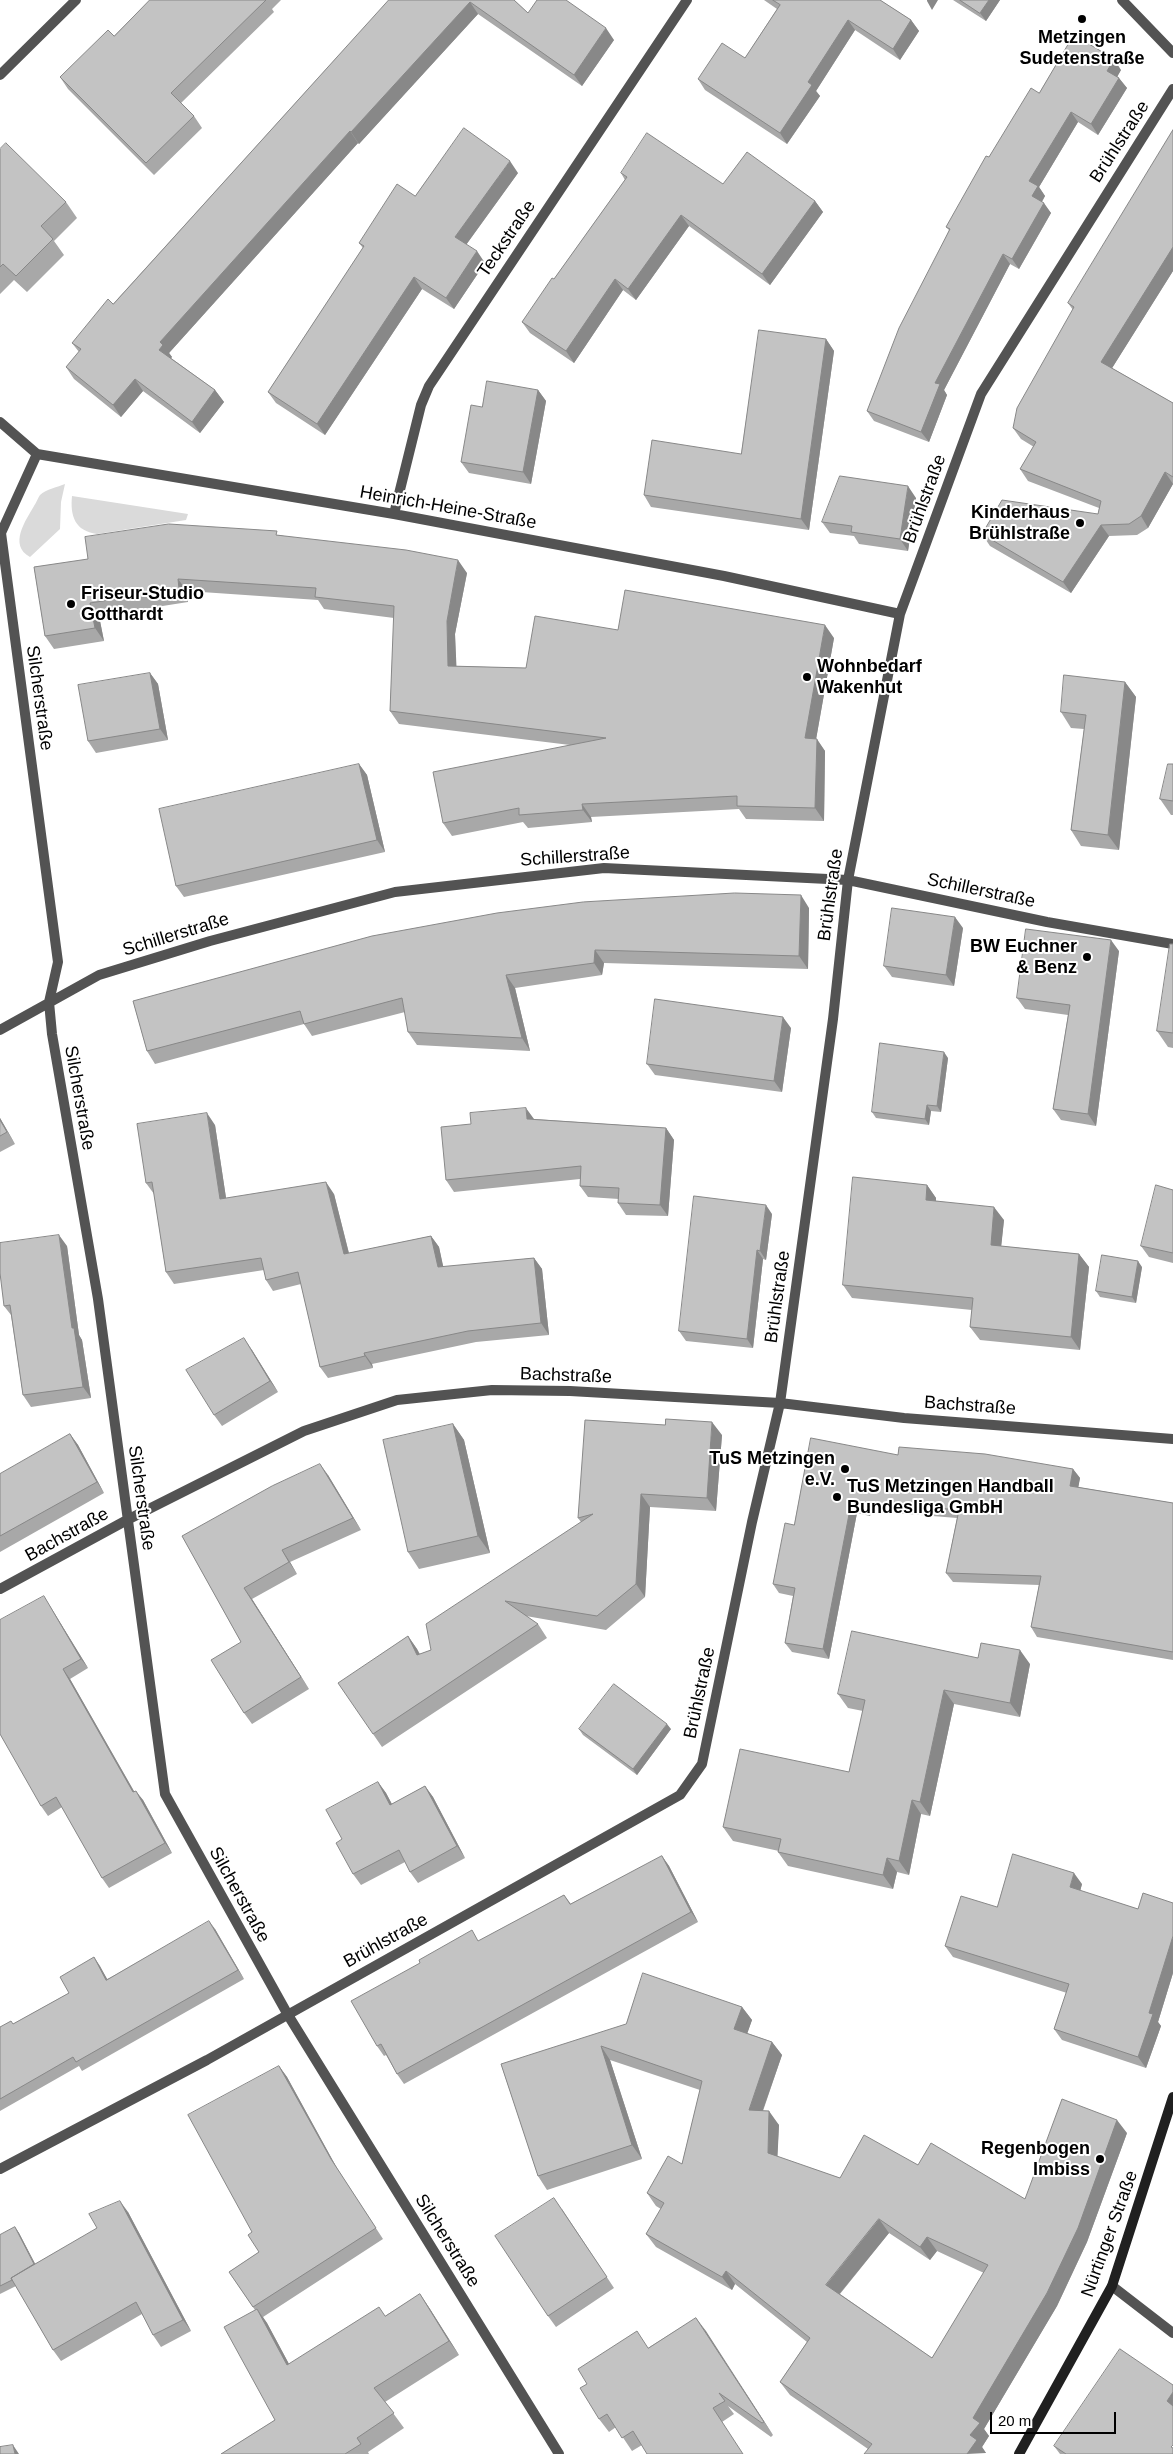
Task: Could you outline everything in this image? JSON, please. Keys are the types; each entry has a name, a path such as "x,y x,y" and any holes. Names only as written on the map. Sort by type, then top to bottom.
{"main road":[{"name":"Nürtinger Straße","path":"1019,2454 1112,2286 1173,2097"}],"street":[{"path":"0,76 76,0"},
{"name":"Teckstraße","path":"394,514 421,405 429,386 686,0"},
{"path":"1122,0 1173,53"},
{"name":"Brühlstraße","path":"0,2169 288,2015 680,1795 702,1764 752,1522 780,1403 832,1019 848,880 900,614 981,394 1173,89"},
{"path":"0,422 37,454"},
{"name":"Heinrich-Heine-Straße","path":"37,454 394,514 724,576 900,614"},
{"name":"Silcherstraße","path":"37,454 1,533 58,962 49,1002 52,1034 98,1299 166,1794 288,2015 559,2454"},
{"name":"Schillerstraße","path":"0,1030 99,975 210,941 394,892 604,868 848,880 1047,922 1173,944"},
{"name":"Bachstraße","path":"0,1589 127,1520 304,1431 397,1400 492,1390 570,1391 780,1403 904,1418 1173,1439"},
{"path":"1112,2286 1173,2333"}],"shaded area":[{"path":"65,484 61,502 60,529 30,557 20,546 19,539 23,525 40,495"},
{"path":"72,496 188,514 186,520 97,534 84,530 79,526 73,516"}],"building":[{"path":"150,0 266,0 171,93 194,116 146,163 60,77 108,30 114,36"},
{"path":"389,0 514,0 528,13 537,0 566,0 606,28 574,75 470,2 350,131 160,342 163,345 159,350 215,390 192,422 135,379 113,405 66,367 81,349 72,343 108,299 113,304"},
{"path":"773,0 880,0 911,20 893,49 848,20 808,82 812,85 780,133 698,79 722,43 745,58 780,5"},
{"path":"960,0 989,0 980,13"},
{"path":"1074,35 1114,59 1107,71 1119,78 1091,124 1071,112 1029,181 1038,186 1032,196 1044,203 1012,259 1003,254 935,383 940,384 921,432 867,411 899,328 950,229 946,227 986,156 989,157 1031,88 1039,93"},
{"path":"464,128 510,161 455,237 477,251 446,298 414,277 317,424 268,392 364,246 359,243 397,184 415,196"},
{"path":"1173,130 1173,247 1101,362 1173,403 1173,477 1165,472 1141,516 1129,524 1101,525 1063,582 982,534 1002,500 1098,514 1101,501 1020,469 1036,442 1013,428 1017,408 1074,307 1068,303"},
{"path":"647,133 723,184 747,152 815,201 762,274 681,215 628,289 615,279 566,351 522,322 552,278 554,279 627,177 621,173"},
{"path":"6,143 66,202 41,226 53,239 16,276 3,264 0,267 0,149"},
{"path":"759,330 826,339 801,519 644,495 652,440 741,454"},
{"path":"487,381 538,390 523,472 461,462 471,405 482,407"},
{"path":"840,476 908,486 900,539 851,532 852,526 822,522"},
{"path":"169,524 277,531 276,535 406,550 458,560 447,621 448,666 526,668 535,616 618,630 625,590 825,625 805,738 817,739 815,808 737,806 737,796 582,804 583,810 519,815 519,808 443,823 433,772 606,738 390,711 394,606 315,597 316,588 178,579 179,589 90,603 95,628 45,636 34,567 88,559 85,537"},
{"path":"150,673 160,729 88,741 78,685"},
{"path":"1064,675 1125,682 1108,835 1071,830 1086,715 1061,712"},
{"path":"359,764 377,840 176,886 159,809"},
{"path":"1168,764 1173,764 1173,801 1160,799"},
{"path":"735,893 801,895 799,956 595,950 594,963 506,975 522,1038 408,1032 402,998 304,1024 300,1011 147,1051 133,1001 372,936 497,913 583,902"},
{"path":"892,908 955,917 946,975 884,966"},
{"path":"1026,929 1111,940 1088,1114 1053,1109 1070,1005 1017,998"},
{"path":"1170,944 1173,944 1173,1033 1157,1031"},
{"path":"655,999 783,1017 774,1081 647,1064"},
{"path":"880,1043 944,1052 937,1106 927,1105 925,1119 872,1112"},
{"path":"526,1108 527,1119 666,1128 660,1205 618,1203 619,1188 580,1186 581,1166 446,1180 441,1127 471,1124 470,1113"},
{"path":"207,1113 220,1199 326,1182 344,1254 431,1236 438,1267 534,1258 541,1323 468,1331 364,1353 365,1356 320,1367 298,1272 266,1280 261,1258 166,1272 152,1182 146,1183 137,1124"},
{"path":"0,1120 7,1132 0,1136"},
{"path":"853,1177 927,1185 926,1200 994,1207 991,1245 1079,1254 1071,1337 970,1327 973,1298 843,1285"},
{"path":"1156,1185 1173,1190 1173,1253 1141,1246"},
{"path":"694,1196 766,1205 760,1251 757,1250 747,1339 679,1331"},
{"path":"59,1235 72,1328 74,1328 83,1387 23,1395 10,1305 4,1306 0,1273 0,1243"},
{"path":"1102,1255 1138,1261 1132,1297 1096,1291"},
{"path":"244,1338 270,1381 214,1415 186,1370"},
{"path":"666,1419 712,1422 707,1498 641,1494 636,1584 597,1616 505,1601 538,1624 373,1734 338,1683 408,1636 417,1655 431,1650 426,1624 593,1514 578,1518 585,1420 665,1425"},
{"path":"453,1424 478,1536 408,1552 383,1440"},
{"path":"70,1434 97,1482 0,1536 0,1474"},
{"path":"811,1438 898,1455 899,1447 985,1454 1073,1469 1070,1486 1173,1503 1173,1652 1031,1627 1041,1576 946,1573 959,1510 865,1502 864,1506 851,1504 823,1649 785,1643 795,1588 773,1584 785,1523 794,1525"},
{"path":"320,1464 353,1518 282,1550 289,1562 244,1588 301,1677 244,1713 211,1660 241,1642 182,1536 272,1486"},
{"path":"44,1596 81,1659 63,1669 133,1792 136,1791 165,1843 102,1878 56,1797 41,1806 0,1734 0,1620"},
{"path":"852,1631 978,1658 981,1643 1020,1650 1010,1703 944,1690 920,1802 912,1800 899,1861 887,1858 883,1875 778,1852 781,1839 723,1827 740,1749 849,1772 865,1700 838,1694"},
{"path":"614,1684 667,1724 633,1769 579,1729"},
{"path":"378,1782 390,1805 425,1786 457,1846 410,1872 399,1850 353,1874 336,1843 342,1839 326,1810"},
{"path":"1013,1854 1074,1873 1070,1887 1138,1909 1143,1893 1173,1903 1173,1936 1149,2013 1153,2014 1138,2057 1054,2029 1069,1984 945,1946 961,1896 997,1907"},
{"path":"662,1856 691,1912 397,2074 381,2044 377,2046 351,2001 420,1963 419,1960 472,1930 478,1941 564,1895 570,1904"},
{"path":"209,1921 238,1970 76,2062 73,2057 0,2099 0,2027 11,2021 13,2024 69,1993 60,1977 94,1957 106,1980"},
{"path":"643,1973 742,2007 734,2029 772,2042 749,2110 769,2111 768,2153 840,2178 864,2135 918,2165 931,2143 1025,2199 1062,2099 1117,2120 1078,2228 1047,2293 973,2418 980,2423 970,2435 977,2440 967,2454 864,2454 872,2444 780,2382 810,2338 726,2271 722,2277 646,2234 664,2203 647,2193 668,2156 682,2164 702,2081 601,2046 632,2145 538,2176 501,2064 626,2024","holes":["879,2219 920,2247 927,2237 988,2265 932,2358 826,2285"]},
{"path":"279,2066 331,2159 376,2228 253,2307 229,2272 259,2252 248,2235 252,2232 188,2115"},
{"path":"554,2198 607,2277 548,2316 495,2236"},
{"path":"120,2201 183,2320 153,2335 136,2302 53,2350 11,2278 97,2228 89,2214"},
{"path":"15,2227 34,2264 0,2286 0,2235"},
{"path":"420,2294 449,2341 374,2388 394,2413 357,2438 361,2444 345,2454 221,2454 275,2420 224,2327 257,2309 287,2365 379,2307 385,2316"},
{"path":"696,2318 764,2422 762,2423 719,2393 725,2401 713,2408 743,2454 647,2454 633,2431 622,2438 607,2414 599,2419 580,2388 587,2384 578,2369 637,2331 648,2348"},
{"path":"1120,2349 1173,2385 1173,2392 1167,2401 1173,2406 1173,2445 1171,2447 1173,2448 1173,2454 1066,2454 1054,2446"},
{"path":"13,2445 15,2454 0,2454 0,2447"}],"place":[{"name":"Metzingen Sudetenstraße","path":"1082,19"},
{"name":"Kinderhaus Brühlstraße","path":"1080,523"},
{"name":"Friseur-Studio Gotthardt","path":"71,604"},
{"name":"Wohnbedarf Wakenhut","path":"807,677"},
{"name":"BW Euchner & Benz","path":"1087,957"},
{"name":"TuS Metzingen e.V.","path":"845,1469"},
{"name":"TuS Metzingen Handball Bundesliga GmbH","path":"837,1497"},
{"name":"Regenbogen Imbiss","path":"1100,2159"}]}
